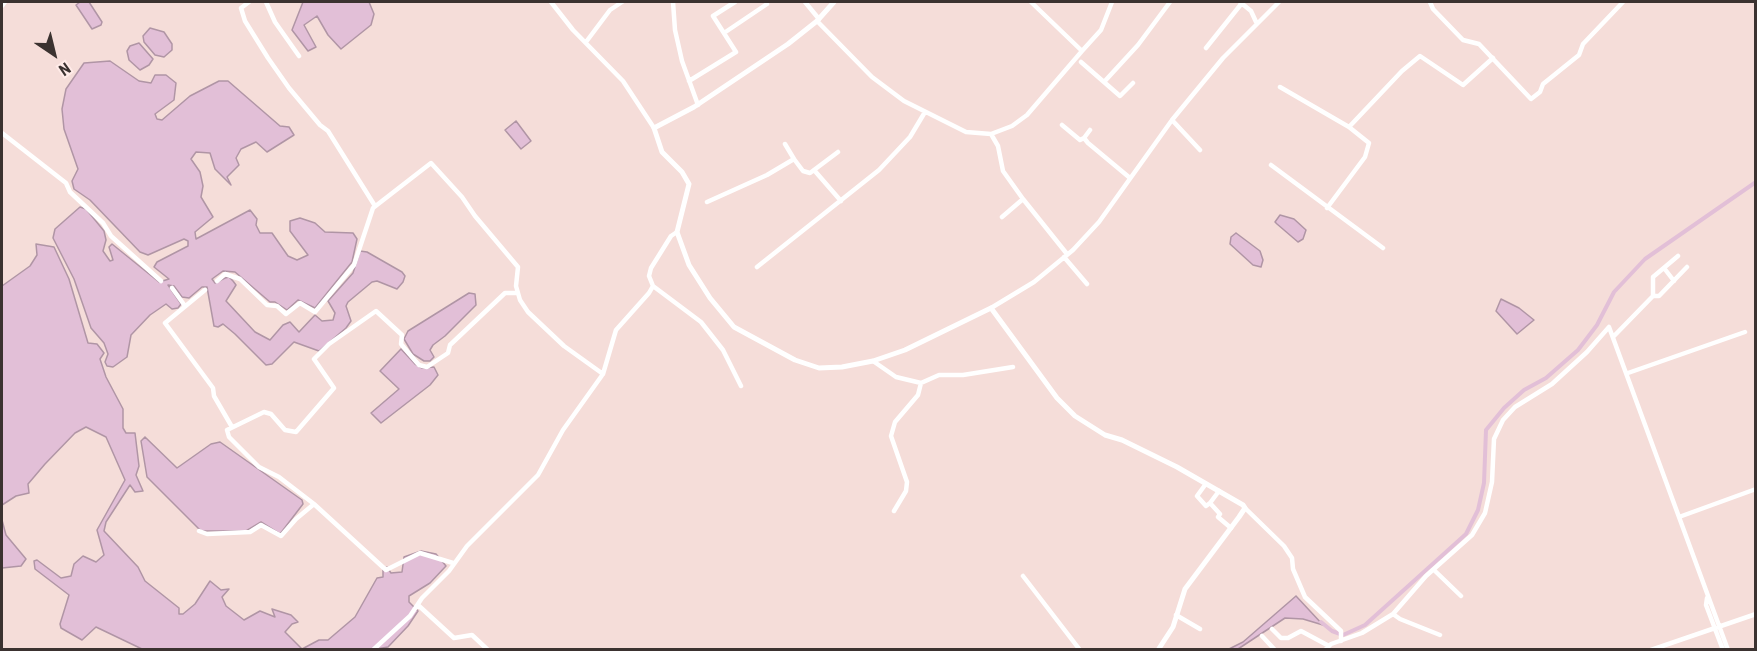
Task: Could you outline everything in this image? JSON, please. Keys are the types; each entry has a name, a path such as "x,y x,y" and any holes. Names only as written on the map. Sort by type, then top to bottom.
{"main road":[{"path":"834,2 818,20 696,106 654,128 662,152 682,172 689,184 677,232 697,281 734,327 807,365 832,368 873,361 905,350 991,308 1057,398 1075,416 1104,435 1122,440 1177,467 1245,508 1185,589 1168,636 1158,650"}],"street":[{"path":"2,6 5,2"},
{"path":"249,2 241,8 245,21 289,88 320,125 328,131 375,206"},
{"path":"266,2 275,22 298,56"},
{"path":"551,2 623,81 654,128"},
{"path":"586,42 610,10 622,2"},
{"path":"673,2 675,30 696,106"},
{"path":"688,81 736,52 713,16 735,2"},
{"path":"805,2 818,20 872,77 904,101 966,132 991,134 1012,126 1027,115 1101,30 1112,2"},
{"path":"1031,2 1082,51"},
{"path":"1104,82 1138,45 1170,2"},
{"path":"1206,48 1241,2 1251,11 1257,24"},
{"path":"991,308 1034,282 1065,256 1099,222 1172,120 1223,58 1279,2"},
{"path":"1430,2 1433,9 1464,40 1476,42 1493,58 1528,98 1533,98 1542,84 1579,55 1583,44 1623,2"},
{"path":"724,33 768,4"},
{"path":"1349,127 1402,71 1420,56 1463,85 1493,58"},
{"path":"1081,63 1120,96 1133,83"},
{"path":"1280,87 1349,127 1369,143 1367,154 1327,208"},
{"path":"757,267 879,170 910,137 926,112"},
{"path":"1172,120 1200,150"},
{"path":"1062,125 1080,140 1090,130"},
{"path":"2,133 66,183 70,192 103,223 111,236 161,280"},
{"path":"991,134 998,146 1004,171 1087,284"},
{"path":"1084,138 1130,178"},
{"path":"785,144 794,159 807,173 837,152"},
{"path":"707,202 767,175 794,159"},
{"path":"217,280 229,274 240,279 267,305 277,306 286,314 300,303 315,312 354,265 375,206 430,163 462,196 475,216 518,267 518,293 528,312 564,346 603,374"},
{"path":"1271,165 1383,248"},
{"path":"814,170 841,201"},
{"path":"1002,217 1023,199"},
{"path":"677,232 671,236 651,268 649,276 652,286 701,322 723,350 741,386"},
{"path":"1614,336 1653,296 1653,278 1678,256"},
{"path":"1653,296 1659,296 1687,267"},
{"path":"1664,268 1674,281"},
{"path":"373,650 449,571 453,562 538,475 563,430 603,374 616,330 642,302 652,286"},
{"path":"1653,286 1665,290"},
{"path":"172,288 185,306"},
{"path":"205,290 165,323 213,388 232,427"},
{"path":"453,562 420,553 386,570 314,504 279,477 259,467 229,437 227,430 264,412 271,414 285,430 296,432 334,388 314,359 329,344 376,311 402,335 401,344 419,365 427,367 440,361 448,353 450,345 504,293 518,293"},
{"path":"1272,629 1281,638 1288,638 1301,631 1327,648 1341,640 1362,633 1393,614 1434,570 1472,535 1485,513 1492,482 1494,439 1503,420 1515,407 1552,384 1587,352 1609,327 1679,517 1707,597 1706,604 1728,650"},
{"path":"1628,374 1745,332"},
{"path":"873,361 896,377 921,383 939,375 1012,367"},
{"path":"894,511 906,491 907,482 891,436 896,422 914,401 921,383"},
{"path":"1205,484 1197,496 1206,506 1219,491"},
{"path":"1679,517 1755,489"},
{"path":"1210,503 1220,514 1218,517 1230,528"},
{"path":"199,531 207,534 250,532 261,525 281,536 314,504"},
{"path":"1245,508 1288,552 1305,597 1341,631 1341,640"},
{"path":"1434,570 1461,596"},
{"path":"1023,576 1080,650"},
{"path":"418,605 454,638 472,635 488,650"},
{"path":"1393,614 1440,634"},
{"path":"1651,650 1755,614"},
{"path":"1176,615 1200,629"},
{"path":"1718,628 1722,650"},
{"path":"1262,636 1275,650"}],"shaded area":[{"path":"80,2 89,2 102,22 101,25 92,29 76,5"},
{"path":"303,2 369,2 374,14 371,25 341,49 328,35 317,16 304,25 316,47 308,51 292,30"},
{"path":"150,28 164,32 172,44 172,50 164,57 155,55 144,42 143,36"},
{"path":"139,43 153,59 149,65 140,70 129,60 127,51 130,46"},
{"path":"110,61 139,81 151,83 155,75 166,75 176,83 174,100 155,114 157,119 162,120 190,96 219,81 228,81 280,126 289,127 294,135 267,152 256,142 241,149 236,158 239,165 227,177 231,185 215,169 210,153 196,152 191,159 200,172 203,186 201,197 213,217 195,232 196,239 250,210 257,219 256,225 260,233 272,233 288,256 297,260 308,255 290,231 290,221 300,218 315,223 325,232 353,233 357,239 352,262 315,308 298,300 287,310 275,302 270,302 235,272 223,271 212,279 215,283 229,277 233,281 236,285 226,301 255,332 270,340 283,325 290,322 299,332 315,315 322,321 333,320 335,313 328,301 353,273 360,251 367,252 402,272 405,276 403,282 397,289 377,281 372,282 348,302 346,306 351,321 346,328 319,351 294,342 272,364 266,365 223,324 218,327 214,326 207,287 202,287 189,298 182,297 174,286 168,285 181,304 178,308 172,309 166,304 150,315 131,335 127,357 113,367 107,366 105,362 108,354 104,343 91,328 74,279 53,238 55,229 80,207 86,209 104,231 106,240 103,251 110,261 113,260 109,247 112,244 159,282 169,279 154,267 157,262 188,246 188,241 184,239 148,255 140,252 90,200 74,189 72,181 78,169 64,129 62,109 66,89 84,63"},
{"path":"516,121 531,141 521,149 505,130"},
{"path":"1280,215 1294,219 1306,230 1303,239 1298,242 1275,222"},
{"path":"1236,233 1260,251 1263,260 1261,267 1253,265 1230,244 1231,237"},
{"path":"36,244 54,247 69,279 88,343 97,344 104,353 100,359 106,377 123,409 123,428 126,433 135,433 139,466 136,475 143,491 135,492 130,485 106,522 104,531 138,567 145,581 179,608 179,614 183,614 195,604 210,581 221,590 229,589 222,597 226,606 244,620 260,611 275,617 272,609 291,615 298,622 292,624 285,632 302,649 319,640 328,640 355,617 377,578 383,577 383,570 387,567 391,573 402,572 404,557 421,551 436,554 446,566 430,583 409,596 409,602 418,611 408,626 388,647 371,650 142,649 96,627 82,640 61,628 60,624 69,595 35,569 34,561 37,560 61,578 71,576 74,564 83,556 96,562 104,555 97,530 125,480 106,437 86,427 75,433 45,464 28,484 29,493 16,496 2,505 2,286 30,266 37,255"},
{"path":"469,293 475,294 476,305 433,345 430,350 434,357 430,361 424,361 413,354 404,339 408,331"},
{"path":"1501,299 1519,308 1534,320 1517,334 1496,311"},
{"path":"401,349 422,368 434,367 438,375 430,385 381,423 371,413 399,389 380,371"},
{"path":"145,437 177,468 211,444 220,442 302,500 303,504 280,534 261,522 246,531 201,531 147,477 141,441"},
{"path":"2,520 6,535 26,559 21,566 2,568"},
{"path":"1296,596 1323,625 1303,619 1285,618 1238,649 1229,649 1243,642"}],"waterway":[{"path":"1321,622 1332,631 1343,635 1365,625 1466,534 1478,510 1484,483 1486,430 1504,408 1524,390 1546,378 1578,350 1597,325 1614,292 1645,259 1756,182"}]}
